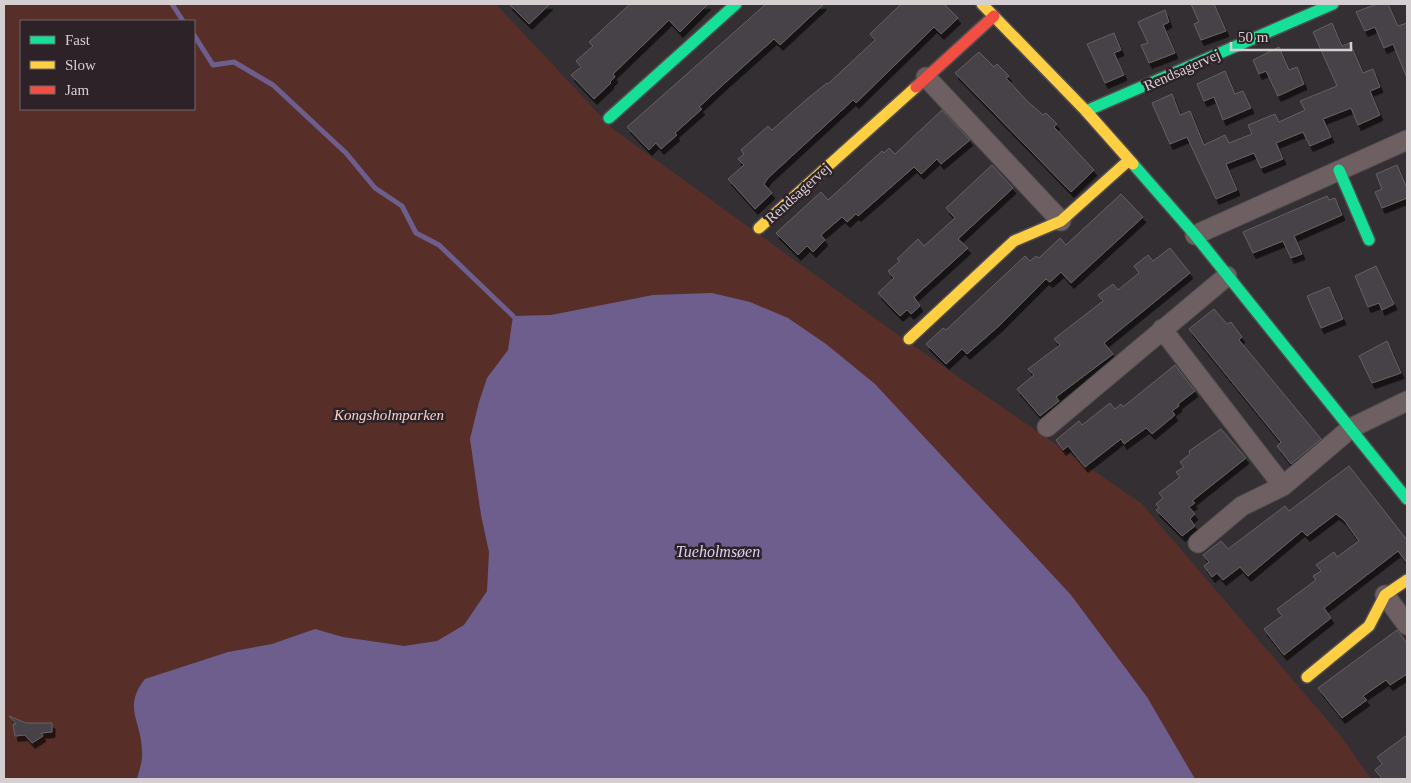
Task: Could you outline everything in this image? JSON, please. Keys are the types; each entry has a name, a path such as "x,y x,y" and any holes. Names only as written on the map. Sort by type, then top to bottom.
{"street":[{"path":"609,118 736,4"},
{"path":"982,4 1086,112 1194,235 1407,499"},
{"name":"Rendsagervej","path":"1086,112 1332,4"},
{"name":"Rendsagervej","path":"759,228 994,16"},
{"path":"926,77 1060,221"},
{"path":"1194,235 1407,140"},
{"path":"909,339 1014,241 1060,221 1128,161"},
{"path":"1339,170 1369,240"},
{"path":"1047,427 1227,276"},
{"path":"1162,329 1283,486"},
{"path":"1198,543 1242,506 1283,486 1351,428 1407,401"},
{"path":"1307,677 1369,626 1385,596 1407,580"},
{"path":"1385,596 1407,625"}],"green space":[{"name":"Kongsholmparken","path":"4,4 496,4 613,129 908,342 1142,504 1340,735 1371,779 4,779"}],"water":[{"name":"Tueholmsøen","path":"712,293 750,302 788,318 826,344 875,384 1071,595 1147,697 1195,779 137,779 142,755 134,707 138,689 145,679 228,652 272,644 315,629 343,637 404,646 437,641 464,625 487,591 489,552 481,515 470,439 487,378 508,350 513,316 551,315 653,295"}],"building":[{"path":"509,4 550,4 529,24"},
{"path":"630,4 708,4 680,32 669,20 613,74 615,77 611,83 594,99 571,75 581,67 576,61 593,46 589,42"},
{"path":"766,4 824,4 780,45 774,39 699,107 702,109 675,133 677,135 661,149 656,143 649,150 627,127"},
{"path":"901,4 944,4 958,18 941,34 934,27 856,103 853,100 768,178 764,184 772,193 755,209 728,179 744,165 738,159 744,154 741,150 768,126 772,130 807,99 828,84 875,40 870,34"},
{"path":"1191,4 1214,4 1226,31 1201,40 1194,24 1199,22"},
{"path":"1377,4 1388,4 1398,26 1407,23 1407,78 1393,44 1384,48 1375,27 1365,31 1356,12"},
{"path":"1165,10 1169,22 1163,25 1175,53 1149,63 1141,45 1148,43 1138,22"},
{"path":"1332,23 1342,46 1350,43 1363,73 1373,69 1380,87 1370,91 1380,115 1358,125 1351,108 1323,119 1331,137 1310,146 1303,132 1276,143 1283,159 1261,168 1254,153 1226,164 1237,190 1216,199 1187,137 1170,144 1152,103 1172,94 1180,115 1190,111 1204,145 1225,135 1229,143 1252,134 1248,125 1275,114 1279,122 1305,110 1300,101 1337,86 1313,32"},
{"path":"1114,33 1121,50 1114,53 1124,75 1105,83 1087,44"},
{"path":"1279,47 1289,70 1297,67 1304,84 1278,96 1266,71 1259,74 1253,60"},
{"path":"979,52 994,67 997,64 1009,76 1006,78 1027,101 1043,115 1046,113 1057,124 1054,127 1094,170 1071,192 955,73"},
{"path":"1225,71 1235,94 1243,91 1251,108 1223,120 1214,97 1204,101 1197,84"},
{"path":"942,110 970,140 941,164 937,159 921,174 914,167 858,216 856,214 847,222 842,217 821,235 825,240 813,252 807,246 798,255 776,233 821,192 828,200 882,151 884,153 889,148 895,154"},
{"path":"992,165 1013,188 958,239 968,248 914,297 920,306 911,314 907,310 900,316 878,293 894,278 888,271 900,261 897,259 918,239 924,246 955,218 946,208"},
{"path":"1397,165 1407,188 1407,198 1382,208 1375,192 1382,189 1376,174"},
{"path":"1121,194 1143,217 1071,283 1061,272 1050,282 1046,279 1000,325 967,354 962,349 946,364 926,344 943,328 946,330 1025,256 1030,261 1036,256 1039,258 1060,238 1066,245"},
{"path":"1327,196 1329,200 1335,198 1342,215 1294,236 1302,254 1291,258 1283,241 1253,253 1243,232"},
{"path":"1170,248 1190,273 1104,343 1113,354 1056,397 1059,401 1040,416 1017,389 1034,375 1028,369 1060,345 1054,339 1103,301 1098,295 1113,284 1118,290 1139,273 1134,266 1148,255 1153,261"},
{"path":"1376,266 1394,304 1382,310 1379,303 1368,307 1355,276"},
{"path":"1329,287 1343,319 1321,328 1307,296"},
{"path":"1214,309 1227,324 1231,322 1242,337 1239,340 1321,439 1291,464 1277,446 1281,442 1189,329"},
{"path":"1387,341 1401,373 1372,383 1359,356"},
{"path":"1175,365 1195,391 1172,411 1175,415 1152,434 1146,428 1124,444 1121,439 1085,467 1068,446 1063,450 1056,440 1079,421 1082,425 1110,403 1115,409 1121,404 1123,407"},
{"path":"1221,429 1246,458 1192,501 1195,503 1189,507 1195,514 1190,519 1195,526 1182,536 1156,510 1159,508 1156,504 1163,498 1159,493 1180,477 1176,472 1184,467 1180,462 1190,454 1189,451"},
{"path":"1349,466 1407,540 1407,563 1398,551 1324,608 1331,618 1284,655 1264,629 1282,616 1277,609 1316,580 1313,576 1321,571 1316,565 1334,552 1337,557 1359,541 1344,520 1336,514 1307,536 1302,531 1248,576 1240,567 1223,580 1217,573 1212,577 1204,566 1209,562 1203,555 1221,541 1228,549 1285,506 1289,511"},
{"path":"1397,630 1407,643 1407,674 1390,685 1386,680 1363,696 1367,700 1342,718 1318,688"},
{"path":"9,716 26,723 52,723 52,732 41,733 43,736 32,743 25,735 15,736 13,724 16,724"},
{"path":"1407,735 1407,779 1382,779 1375,770 1382,764 1377,757"}],"waterway":[{"path":"172,4 182,20"},
{"path":"195,37 213,65 234,62 273,85 346,153 375,188 402,206 416,233 439,245 513,316"}],"traffic: fast":[{"path":"609,118 736,4"},
{"path":"1086,111 1333,4"},
{"path":"1133,164 1195,235 1407,499"},
{"path":"1339,170 1369,240"}],"traffic: slow":[{"path":"982,4 1086,111 1133,164"},
{"path":"759,228 916,87"},
{"path":"909,339 1014,241 1061,221 1128,161"},
{"path":"1307,677 1369,626 1385,595 1407,580"}],"traffic: jam":[{"path":"916,87 994,16"}]}
